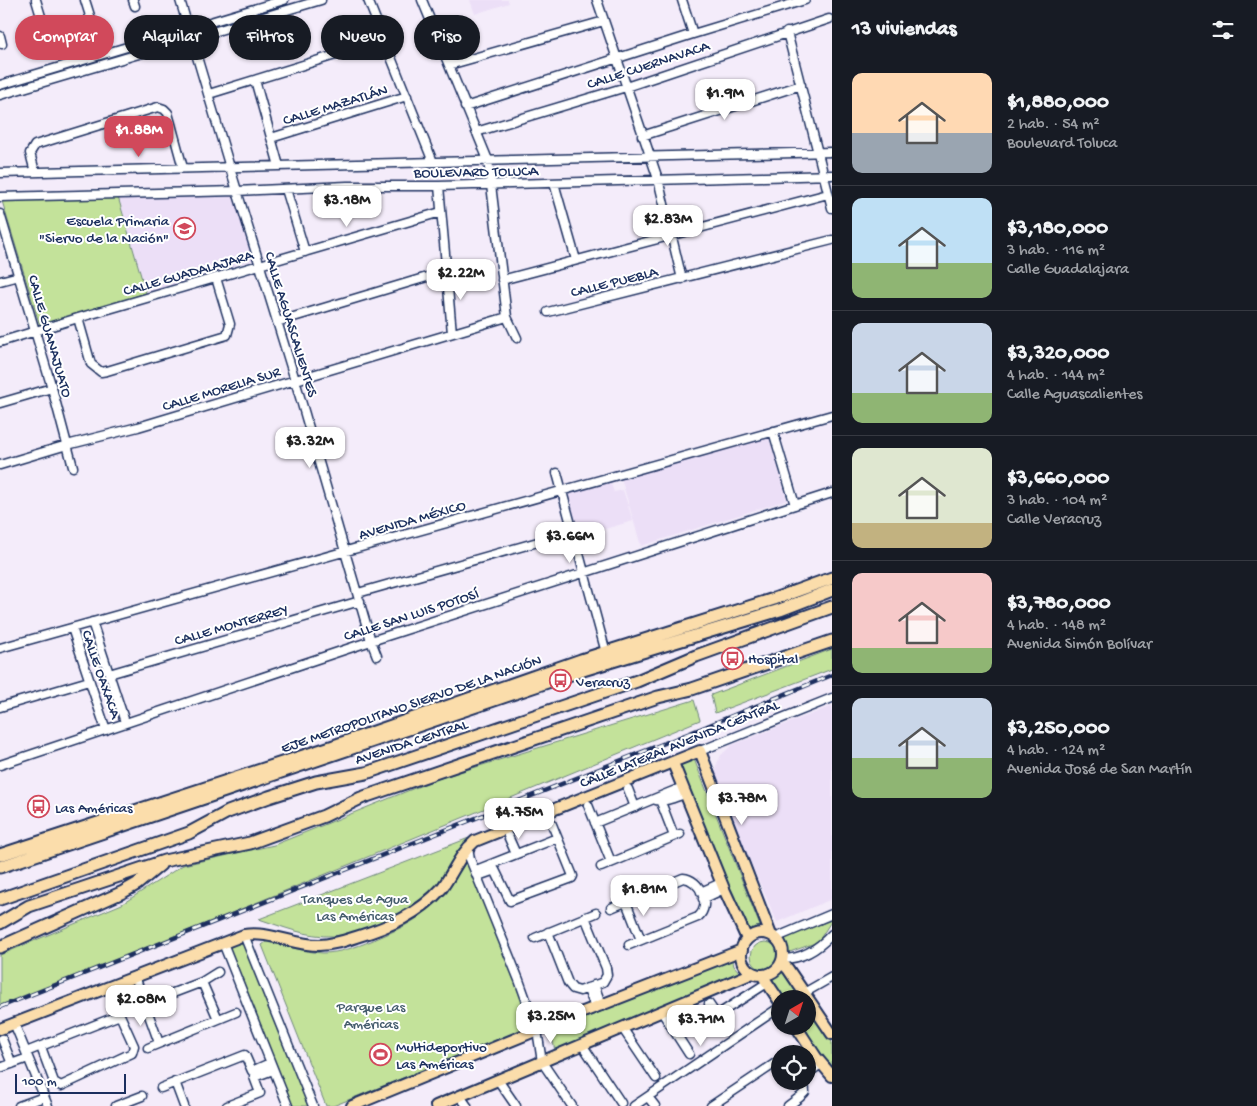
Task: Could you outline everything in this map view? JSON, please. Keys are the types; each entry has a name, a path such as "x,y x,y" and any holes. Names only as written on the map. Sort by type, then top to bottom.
{"highway":[{"name":"EJE METROPOLITANO SIERVO DE LA NACIÓN","path":"0,856 328,748 581,660 774,599 832,578"},
{"name":"EJE METROPOLITANO SIERVO DE LA NACIÓN","path":"0,866 564,676 780,610 832,590"},
{"name":"AVENIDA CENTRAL","path":"0,900 189,833 228,812 269,797 316,782 366,773 637,681 696,656 832,608"},
{"path":"0,923 29,906 164,861 250,843 324,816 361,798 658,697 692,689 832,641"},
{"path":"0,947 123,892 144,879 164,861"}],"main road":[{"name":"CALLE LATERAL AVENIDA CENTRAL","path":"1,1034 14,1023 244,935 264,934 292,942 320,945 335,943 369,933 400,920 430,900 443,886 460,857 475,841 700,752"},
{"path":"436,1106 662,1012 774,972 782,961 782,947 773,936 700,752"},
{"path":"673,762 722,886 747,939"},
{"path":"771,990 761,977 744,964 742,950 747,939 756,934 764,933 773,936"},
{"path":"352,1106 537,1030 742,950"},
{"path":"782,961 802,990"},
{"path":"816,1011 832,1034"},
{"path":"816,1063 832,1076"}],"street":[{"path":"36,0 41,15"},
{"path":"85,0 90,15"},
{"name":"CALLE AGUASCALIENTES","path":"180,0 185,15"},
{"path":"219,20 284,0"},
{"path":"219,31 321,0"},
{"path":"368,0 374,15"},
{"path":"422,0 488,160 507,317 517,338"},
{"path":"597,0 658,179 682,279"},
{"path":"682,0 693,34"},
{"path":"465,107 805,0"},
{"name":"CALLE CUERNAVACA","path":"476,132 626,87 829,19"},
{"path":"449,65 604,22"},
{"path":"787,32 818,152 828,176 828,194 832,208"},
{"path":"0,85 124,48"},
{"path":"0,95 124,59"},
{"name":"CALLE AGUASCALIENTES","path":"198,60 377,656"},
{"path":"209,94 321,60"},
{"path":"392,60 433,162"},
{"path":"255,80 279,166"},
{"path":"642,136 801,85"},
{"name":"CALLE MAZATLÁN","path":"271,138 407,96"},
{"path":"36,172 30,153 35,145 158,107 168,113 183,168"},
{"name":"BOULEVARD TOLUCA","path":"0,172 832,152"},
{"name":"BOULEVARD TOLUCA","path":"0,197 237,191 347,186 439,186 828,176"},
{"path":"554,183 576,260"},
{"path":"439,186 452,333"},
{"path":"286,189 305,252"},
{"path":"502,280 828,194"},
{"name":"CALLE GUADALAJARA","path":"0,342 441,212"},
{"name":"CALLE GUANAJUATO","path":"0,214 52,388 73,467"},
{"name":"CALLE PUEBLA","path":"548,312 832,240"},
{"path":"278,322 447,271"},
{"path":"0,281 18,276"},
{"path":"78,318 91,364 100,372 107,372 227,335 230,324 216,278"},
{"name":"CALLE MORELIA SUR","path":"0,465 138,427 507,317"},
{"path":"0,403 52,388"},
{"name":"AVENIDA MÉXICO","path":"0,648 832,415"},
{"path":"773,431 795,505"},
{"path":"557,473 606,649"},
{"name":"CALLE SAN LUIS POTOSÍ","path":"0,765 371,641 832,493"},
{"name":"CALLE MONTERREY","path":"109,674 573,532"},
{"path":"92,622 125,722"},
{"name":"CALLE OAXACA","path":"72,628 106,730"},
{"path":"0,707 89,681"},
{"name":"CALLE LATERAL AVENIDA CENTRAL","path":"700,752 832,698"},
{"path":"628,789 636,807"},
{"path":"595,823 684,791"},
{"path":"601,867 677,835 658,799"},
{"path":"588,805 611,862"},
{"path":"551,822 573,877"},
{"path":"508,836 516,854"},
{"path":"477,873 516,854 557,838"},
{"path":"468,847 470,859 537,1030 542,1062 572,1106"},
{"path":"477,873 495,870 510,901 582,874"},
{"path":"611,908 683,878 690,878 696,883 702,895 704,907 698,917 629,945"},
{"path":"702,895 722,886"},
{"path":"626,902 642,940"},
{"path":"535,938 596,913"},
{"path":"773,936 832,914"},
{"path":"548,932 568,983 574,989 580,991 603,982 607,975 606,968 585,917"},
{"path":"782,961 793,959 815,950 832,934"},
{"path":"244,935 313,1106"},
{"path":"223,944 288,1106"},
{"path":"144,1004 202,982 218,972"},
{"path":"136,976 144,1004 159,1043"},
{"path":"717,1015 761,977"},
{"path":"809,990 832,977"},
{"path":"202,982 218,1019"},
{"path":"591,986 599,1007"},
{"path":"709,1004 724,1026"},
{"path":"148,1048 236,1012"},
{"path":"662,1012 690,1054"},
{"path":"634,1106 645,1101 771,1013"},
{"path":"0,1068 12,1064 41,1047 120,1014 134,1046 132,1054 61,1086 54,1082 41,1047"},
{"path":"14,1023 48,1106"},
{"path":"623,1029 656,1078"},
{"path":"1,1034 12,1064"},
{"path":"583,1046 621,1102"},
{"path":"161,1088 245,1055 252,1071 271,1066"},
{"path":"227,1106 260,1093 254,1077 271,1066"},
{"path":"711,1106 723,1103 771,1067"},
{"path":"498,1080 516,1106"},
{"path":"175,1082 184,1106"},
{"path":"788,1106 800,1097 805,1090"},
{"path":"460,1096 466,1106"},
{"path":"19,1106 44,1097"},
{"path":"116,1106 139,1100"},
{"path":"645,1101 655,1106"}],"shaded area":[{"path":"470,0 508,0 509,3 475,14"},
{"name":"Escuela Primaria \"Siervo de la Nación\"","path":"233,194 253,260 146,293 118,197"},
{"path":"769,436 787,500 641,546 621,478"},
{"path":"610,482 614,492 623,490 633,521 580,536 568,494"},
{"path":"832,706 832,899 777,922 715,782 716,766 721,755 732,745"}],"green space":[{"path":"118,197 146,293 40,326 2,201"},
{"path":"832,649 832,669 715,713 711,695"},
{"path":"694,700 700,720 144,949 0,1006 0,955 122,904 183,865 274,845 437,779"},
{"path":"694,759 760,926 746,931 680,765"},
{"name":"Tanques de Agua Las Américas","path":"474,836 457,852 437,884 428,893 404,910 375,925 346,934 323,936 295,931 259,919"},
{"name":"Parque Las Américas","path":"464,863 469,867 533,1026 333,1106 326,1106 262,945 266,942 308,951 329,953 371,941 403,927 425,912 443,893"},
{"path":"832,920 818,942 787,953 781,938"},
{"path":"241,939 308,1106 291,1106 226,945"},
{"path":"765,942 775,946 779,956 775,966 765,970 755,966 751,956 755,946"},
{"path":"732,958 734,966 741,974 693,992 671,1006 555,1051 551,1032"},
{"path":"783,970 797,990 776,990 770,980"},
{"path":"816,1017 832,1042 832,1069 817,1052 816,1045 812,1045 806,1035 816,1035"}],"railway":[{"path":"0,1007 832,675"}],"place":[{"name":"Escuela Primaria \"Siervo de la Nación\"","path":"185,229"},
{"name":"Hospital","path":"732,658"},
{"name":"Veracruz","path":"560,681"},
{"name":"Las Américas","path":"39,807"},
{"name":"Multideportivo Las Américas","path":"380,1055"}]}
